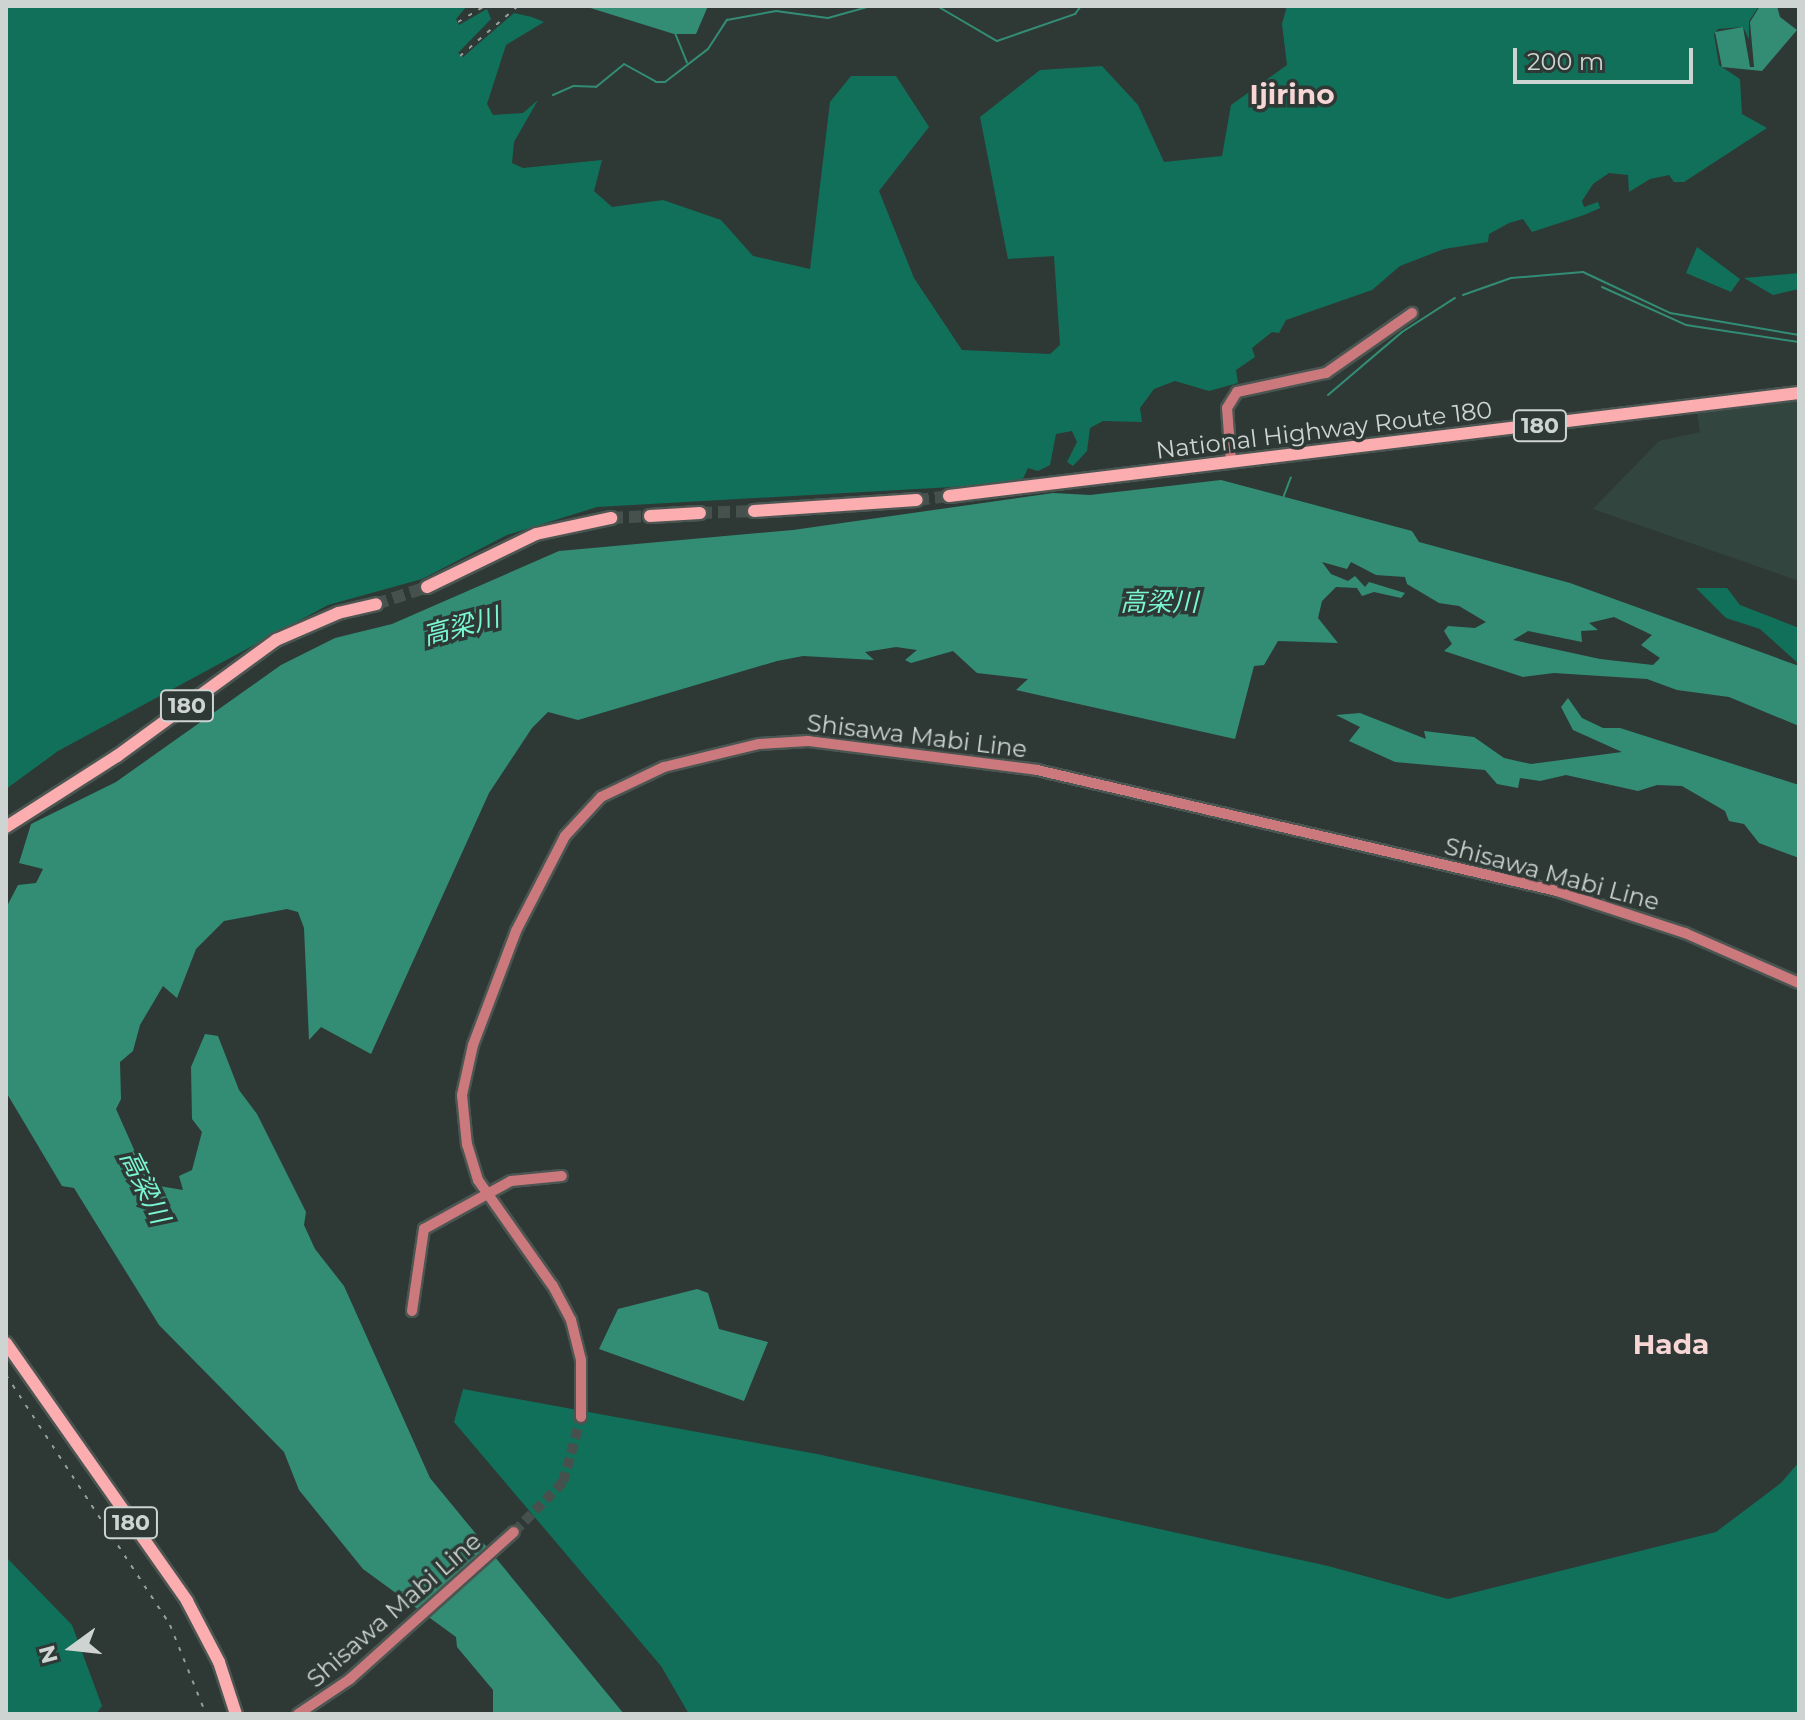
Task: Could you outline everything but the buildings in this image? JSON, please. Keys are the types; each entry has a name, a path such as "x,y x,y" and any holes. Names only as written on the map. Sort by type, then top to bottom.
{"highway":[{"name":"National Highway Route 180","path":"949,496 1799,393"},
{"path":"754,511 914,500"},
{"path":"650,516 700,513"},
{"path":"427,587 536,534 611,518"},
{"name":"180","path":"6,827 117,756 276,640 338,613 376,604"},
{"name":"180","path":"6,1343 187,1601 219,1662 236,1714"}],"main road":[{"path":"1231,461 1227,408 1237,392 1326,373 1412,313"},
{"name":"Shisawa Mabi Line","path":"581,1417 581,1360 571,1320 552,1285 485,1195 462,1118 466,1072 516,931 565,836 586,810 617,787 664,767 759,744 835,742 986,761 1235,815 1572,895 1685,933 1799,983"},
{"path":"412,1311 424,1229 522,1177 562,1176"},
{"name":"Shisawa Mabi Line","path":"298,1714 350,1679 514,1532"}],"shaded area":[{"path":"6,6 467,6 456,19 459,25 487,9 491,19 458,53 463,57 514,13 532,17 544,22 506,45 487,104 493,115 523,113 538,100 514,142 512,163 523,168 602,160 594,191 612,207 663,200 721,220 753,256 810,269 830,102 851,76 896,76 929,127 879,191 914,278 962,350 1050,354 1060,345 1054,256 1008,259 980,117 1040,70 1102,66 1138,105 1164,162 1222,156 1231,105 1287,65 1282,24 1287,6 1759,6 1749,21 1749,39 1743,27 1718,29 1714,34 1719,65 1740,79 1742,114 1767,128 1684,182 1674,182 1669,175 1650,179 1629,192 1628,175 1609,173 1593,184 1582,201 1584,207 1598,202 1600,208 1532,232 1523,219 1509,223 1489,234 1488,242 1444,249 1400,266 1372,290 1286,320 1279,333 1272,332 1252,348 1255,357 1236,370 1238,383 1209,391 1175,381 1154,389 1140,408 1142,422 1103,421 1090,428 1087,451 1073,466 1067,462 1077,442 1072,431 1056,434 1050,465 1038,471 1028,468 1021,483 597,507 507,535 422,579 328,605 58,751 6,789"},
{"path":"1697,247 1740,279 1731,292 1686,273"},
{"path":"1799,273 1799,289 1773,295 1744,278"},
{"path":"1799,400 1799,581 1593,509 1659,441 1700,432 1697,413"},
{"path":"1696,588 1727,588 1740,605 1799,628 1799,664 1760,629 1726,618"},
{"path":"463,1389 817,1454 1328,1566 1448,1599 1716,1532 1781,1483 1799,1462 1799,1714 689,1714 661,1666 454,1422"},
{"path":"6,1557 72,1625 102,1706 96,1714 6,1714"}],"water":[{"path":"584,6 708,6 696,34 674,34"},
{"path":"1760,6 1777,6 1780,17 1797,30 1762,71 1722,67 1715,32 1743,27 1750,67 1754,67 1750,22"},
{"name":"高梁川","path":"1221,480 1412,531 1419,542 1570,583 1799,666 1799,726 1729,697 1677,690 1647,679 1554,673 1523,677 1444,651 1452,644 1444,631 1448,626 1475,628 1486,622 1459,606 1439,603 1407,584 1405,577 1376,575 1351,562 1347,569 1322,562 1331,574 1348,581 1355,576 1365,587 1369,582 1405,593 1401,598 1374,592 1362,596 1357,588 1336,587 1322,601 1318,618 1338,643 1278,641 1264,665 1254,666 1235,739 1016,690 1028,679 977,673 953,651 911,663 905,660 917,650 896,647 865,652 874,660 803,656 777,661 578,720 548,712 532,728 489,793 371,1054 321,1027 309,1040 304,928 298,912 287,909 224,921 196,949 177,998 163,986 140,1025 133,1051 120,1062 121,1099 116,1109 144,1172 159,1186 183,1190 179,1176 192,1170 202,1132 192,1119 191,1067 205,1034 218,1036 239,1090 257,1114 306,1212 304,1225 315,1249 344,1286 430,1478 624,1714 493,1714 493,1690 457,1647 456,1637 363,1569 299,1490 284,1452 159,1325 74,1188 62,1186 6,1092 6,908 18,885 36,883 43,869 19,863 31,824 116,782 281,665 335,638 392,624 559,551 793,530 1053,493 1090,495","holes":["1614,617 1652,635 1641,645 1660,658 1653,665 1600,659 1513,640 1528,631 1582,642 1581,631 1598,630 1589,623"]},
{"path":"1568,698 1582,718 1603,728 1620,728 1799,785 1799,858 1759,843 1744,824 1729,821 1725,811 1682,786 1657,785 1638,791 1566,775 1540,781 1520,778 1518,788 1497,784 1485,770 1395,762 1349,741 1360,727 1336,715 1360,713 1426,739 1424,731 1474,737 1504,758 1531,764 1622,752 1573,730 1561,707"},
{"path":"697,1289 708,1293 719,1329 768,1342 744,1401 599,1349 618,1309"}],"waterway":[{"path":"553,95 573,86 596,87 624,64 656,82 665,82 708,49 727,20 776,11 828,18 871,6"},
{"path":"937,6 997,41 1075,14 1081,6"},
{"path":"675,33 687,63"},
{"path":"1463,295 1511,278 1583,272 1670,313 1799,335"},
{"path":"1602,287 1686,325 1799,342"},
{"path":"1328,395 1402,332 1455,298"},
{"path":"1283,498 1291,477"}],"tunnel":[{"path":"917,500 949,496"},
{"path":"700,513 754,511"},
{"path":"611,518 650,516"},
{"path":"376,604 427,587"},
{"path":"514,1532 563,1482 581,1417"}],"railway":[{"path":"458,22 485,6"},
{"path":"460,56 518,6"},
{"path":"6,1375 170,1625 206,1714"}],"district":[{"name":"Ijirino","path":"1292,94"},
{"name":"Hada","path":"1671,1344"}]}
